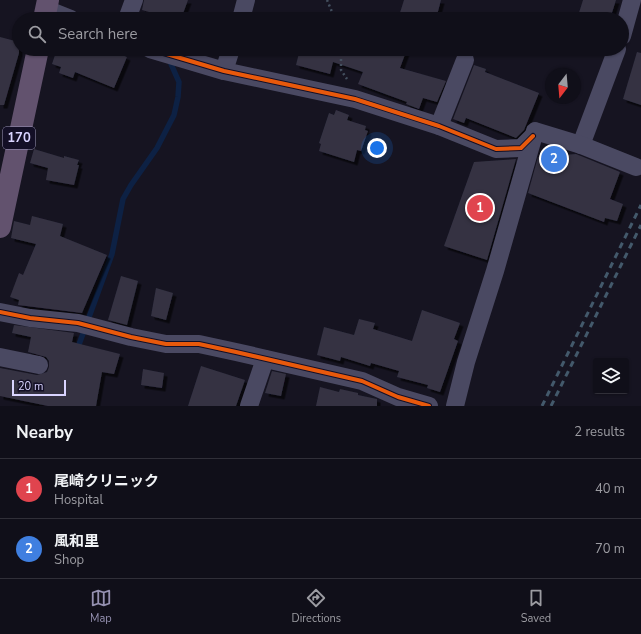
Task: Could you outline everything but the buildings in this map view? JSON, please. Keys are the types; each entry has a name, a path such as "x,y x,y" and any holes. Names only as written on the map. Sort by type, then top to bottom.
{"highway":[{"name":"170","path":"0,227 37,56"}],"street":[{"path":"130,12 134,0"},
{"path":"243,12 246,0"},
{"path":"629,12 632,0"},
{"path":"174,56 224,71 355,99 439,126 496,149 521,148 533,136"},
{"path":"224,71 229,56"},
{"path":"581,146 614,56"},
{"path":"439,126 465,60"},
{"path":"455,406 466,362 495,271 535,131 581,146 636,168"},
{"path":"0,312 30,318 78,323 131,337 166,344 199,344 362,381 398,397 429,406"},
{"path":"0,357 39,364"},
{"path":"249,406 265,359"}],"path":[{"path":"326,0 332,12"},
{"path":"341,56 341,70 352,88 355,99"}],"waterway":[{"path":"77,350 112,254 123,199 157,148 174,115 178,97 179,82 171,64"}],"railway":[{"path":"542,406 641,205"},
{"path":"551,406 641,225"}],"cycle path":[{"path":"174,56 224,71 355,99 439,126 496,149 521,148 533,136"},
{"path":"0,312 30,318 78,323 131,337 166,344 199,344 236,352 362,381 398,397 429,406"}],"place":[{"name":"風和里","path":"554,159"},
{"name":"尾崎クリニック","path":"480,208"}]}
